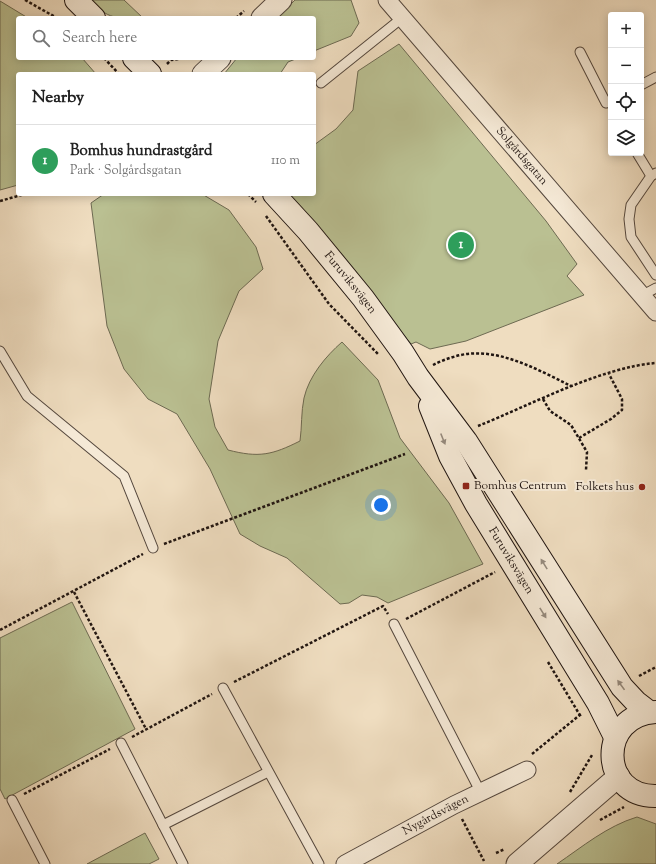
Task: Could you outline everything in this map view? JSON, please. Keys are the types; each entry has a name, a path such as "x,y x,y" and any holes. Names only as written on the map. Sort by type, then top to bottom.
{"main road":[{"path":"76,0 92,16"},
{"path":"137,60 156,72"},
{"name":"Furuviksvägen","path":"265,202 308,231 359,292 403,353 422,373 622,687 636,702 652,712"},
{"name":"Furuviksvägen","path":"422,373 450,456 476,504 598,703 616,738"},
{"path":"652,712 631,719 622,727 616,738 612,758 627,791 655,797"}],"street":[{"path":"264,16 281,0"},
{"name":"Solgårdsgatan","path":"386,0 656,312"},
{"path":"205,72 218,60"},
{"name":"Nygårdsvägen","path":"345,864 454,805 527,770"},
{"path":"513,855 570,819 627,791"}],"lane":[{"path":"321,83 402,18"},
{"path":"580,52 608,102"},
{"path":"643,84 656,77"},
{"path":"639,156 653,175 630,205 629,219 631,237 656,275"},
{"path":"641,296 656,288"},
{"path":"0,351 27,396 124,476 152,548"},
{"path":"394,624 481,793"},
{"path":"223,688 319,864"},
{"path":"121,743 183,864"},
{"path":"163,825 268,772"},
{"path":"12,800 45,864"}],"path":[{"path":"25,0 54,16"},
{"path":"106,60 117,72"},
{"path":"156,72 171,60"},
{"path":"0,201 18,196"},
{"path":"252,196 265,202 329,304 382,358"},
{"path":"422,373 453,357 467,354 494,355 531,367 572,387"},
{"path":"473,428 572,387 639,364 656,363"},
{"path":"579,438 611,419 622,410 622,399 609,374"},
{"path":"543,399 550,411 571,425 579,438 587,452 586,470"},
{"path":"0,630 74,592 152,548 405,454"},
{"path":"492,565 499,579"},
{"path":"394,624 495,572"},
{"path":"74,592 146,729"},
{"path":"12,800 223,688 383,606"},
{"path":"545,658 584,722"},
{"path":"634,679 656,667"},
{"path":"527,770 526,758 580,715 598,703"},
{"path":"564,798 594,752"},
{"path":"597,821 618,810 627,791"},
{"path":"454,805 484,861"},
{"path":"496,853 513,855"}],"green space":[{"path":"89,0 124,0 141,16 113,16 96,7"},
{"path":"295,0 351,0 359,23 351,36 316,50 316,16 279,16"},
{"path":"0,1 25,16 16,16 16,60 84,60 94,72 16,72 16,186 0,190"},
{"path":"399,44 546,221 577,264 567,276 584,295 466,341 430,349 416,342 411,344 290,196 316,196 316,144 336,129 353,110 358,71"},
{"path":"235,60 293,60 288,62 281,72 226,72"},
{"path":"101,196 205,196 229,210 256,247 263,269 239,291 218,341 209,399 215,427 228,450 248,454 265,454 300,441 303,403 306,390 319,367 342,342 378,380 400,438 449,503 483,564 388,603 377,597 362,595 349,603 340,604 287,558 260,546 240,534 210,469 177,414 148,399 124,369 107,326 91,203"},
{"path":"72,602 135,729 5,799 0,789 0,638"},
{"path":"637,817 656,824 656,864 557,864 605,831"},
{"path":"145,833 159,859 149,864 87,864"}],"place":[{"name":"Bomhus hundrastgård","path":"461,245"},
{"name":"Bomhus Centrum","path":"466,486"},
{"name":"Folkets hus","path":"642,487"}]}
